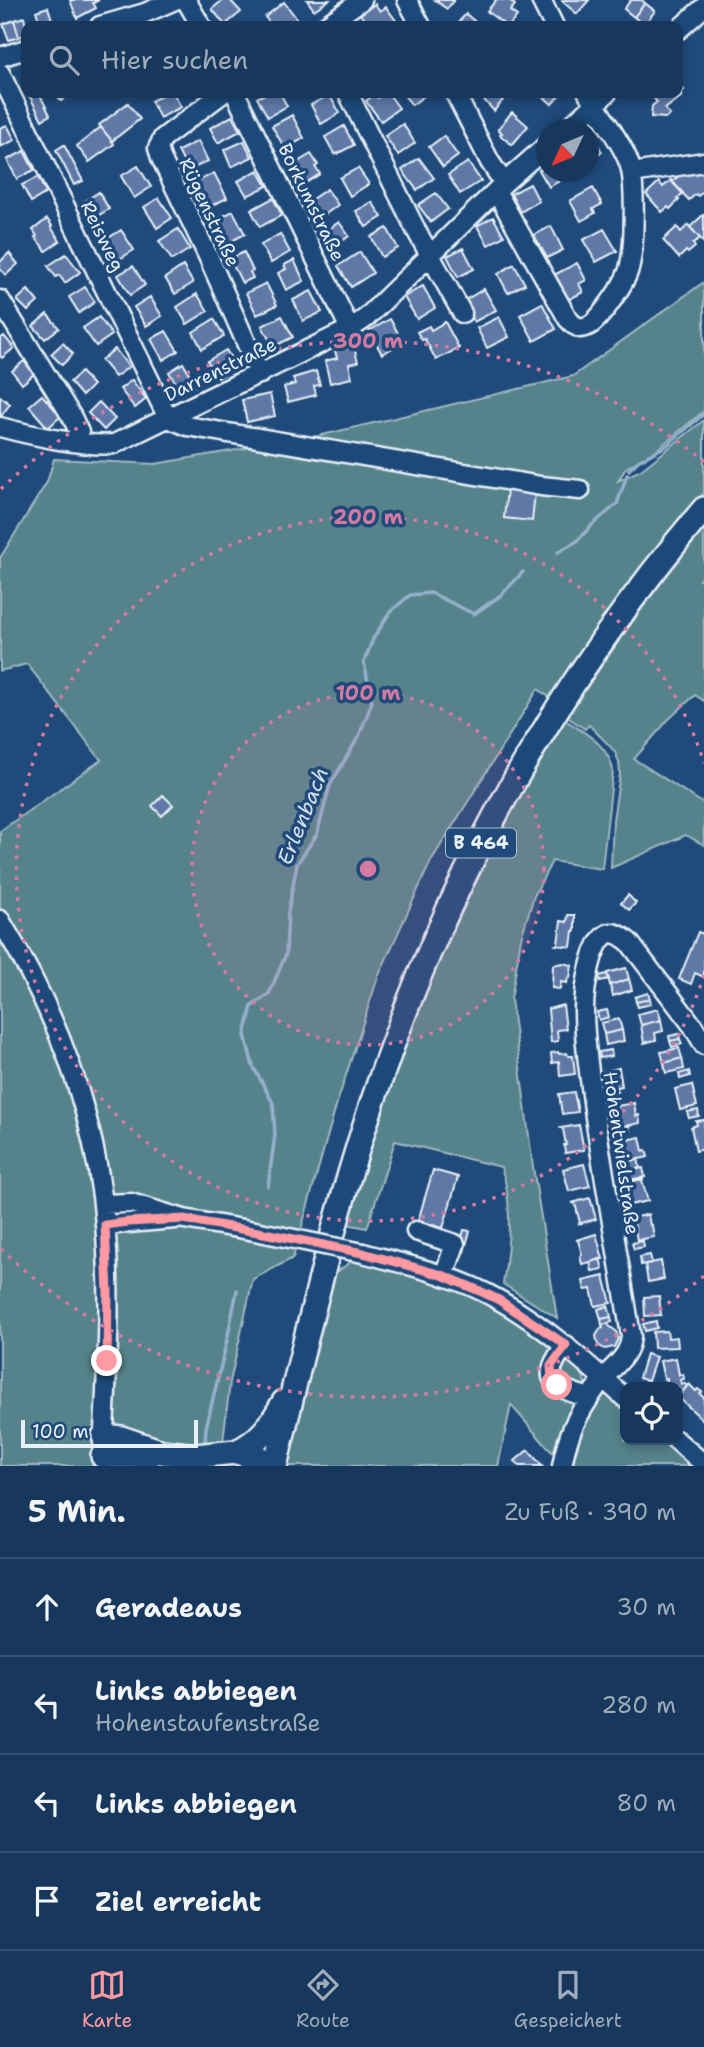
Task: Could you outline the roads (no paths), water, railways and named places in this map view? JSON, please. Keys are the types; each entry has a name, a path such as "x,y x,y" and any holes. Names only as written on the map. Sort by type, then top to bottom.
{"main road":[{"name":"B 464","path":"275,1464 338,1219 367,1120 401,1022 445,918 485,836 540,738 603,639 704,509"},
{"path":"230,1459 264,1434 284,1403 296,1377"},
{"path":"103,1453 121,1438 162,1452 275,1464"},
{"path":"103,1453 133,1461 162,1452"}],"street":[{"path":"116,21 175,0"},
{"path":"186,0 198,21"},
{"path":"332,21 362,0"},
{"path":"407,0 418,21"},
{"path":"541,0 552,21"},
{"path":"683,26 704,7"},
{"path":"0,57 21,51"},
{"name":"Reisweg","path":"0,73 168,418"},
{"name":"Rügenstraße","path":"216,98 163,138 158,148 260,373"},
{"name":"Borkumstraße","path":"237,98 350,329"},
{"path":"351,98 430,256 462,313"},
{"path":"458,98 568,319 580,328 590,325 618,292 628,272 632,237 632,173 597,98"},
{"path":"576,119 595,98"},
{"name":"Darrenstraße","path":"0,427 38,436 114,444 350,329 366,318 500,187 536,156"},
{"path":"632,173 704,162"},
{"path":"0,300 72,417 79,432 79,442"},
{"path":"168,418 187,426 541,486 580,490"},
{"path":"0,920 37,985 69,1062 90,1132 105,1225 108,1306 103,1453"},
{"name":"Hohentwielstraße","path":"562,1466 570,1432 589,1398 631,1346 600,1152 587,1050 584,1000 589,971 603,936 612,933 622,936 636,950 693,1026 704,1045"},
{"path":"103,1203 131,1203 184,1219 363,1253 444,1276 499,1300 566,1345 620,1393"},
{"path":"105,1225 184,1219"},
{"path":"416,1231 455,1244 444,1276"},
{"path":"566,1345 551,1366 552,1378 563,1390 589,1398"},
{"path":"682,1445 704,1464"}],"waterway":[{"name":"Erlenbach","path":"629,470 638,461 666,446 704,414"},
{"name":"Erlenbach","path":"558,552 577,541 617,504 627,475"},
{"name":"Erlenbach","path":"268,1186 275,1135 273,1103 253,1066 245,1035 252,1006 269,994 286,954 288,912 297,864 317,834 330,785 359,736 372,702 364,662 373,639 390,612 410,595 431,593 474,614 501,595 523,572"},
{"name":"Erlenbach","path":"205,1442 237,1290"}]}
